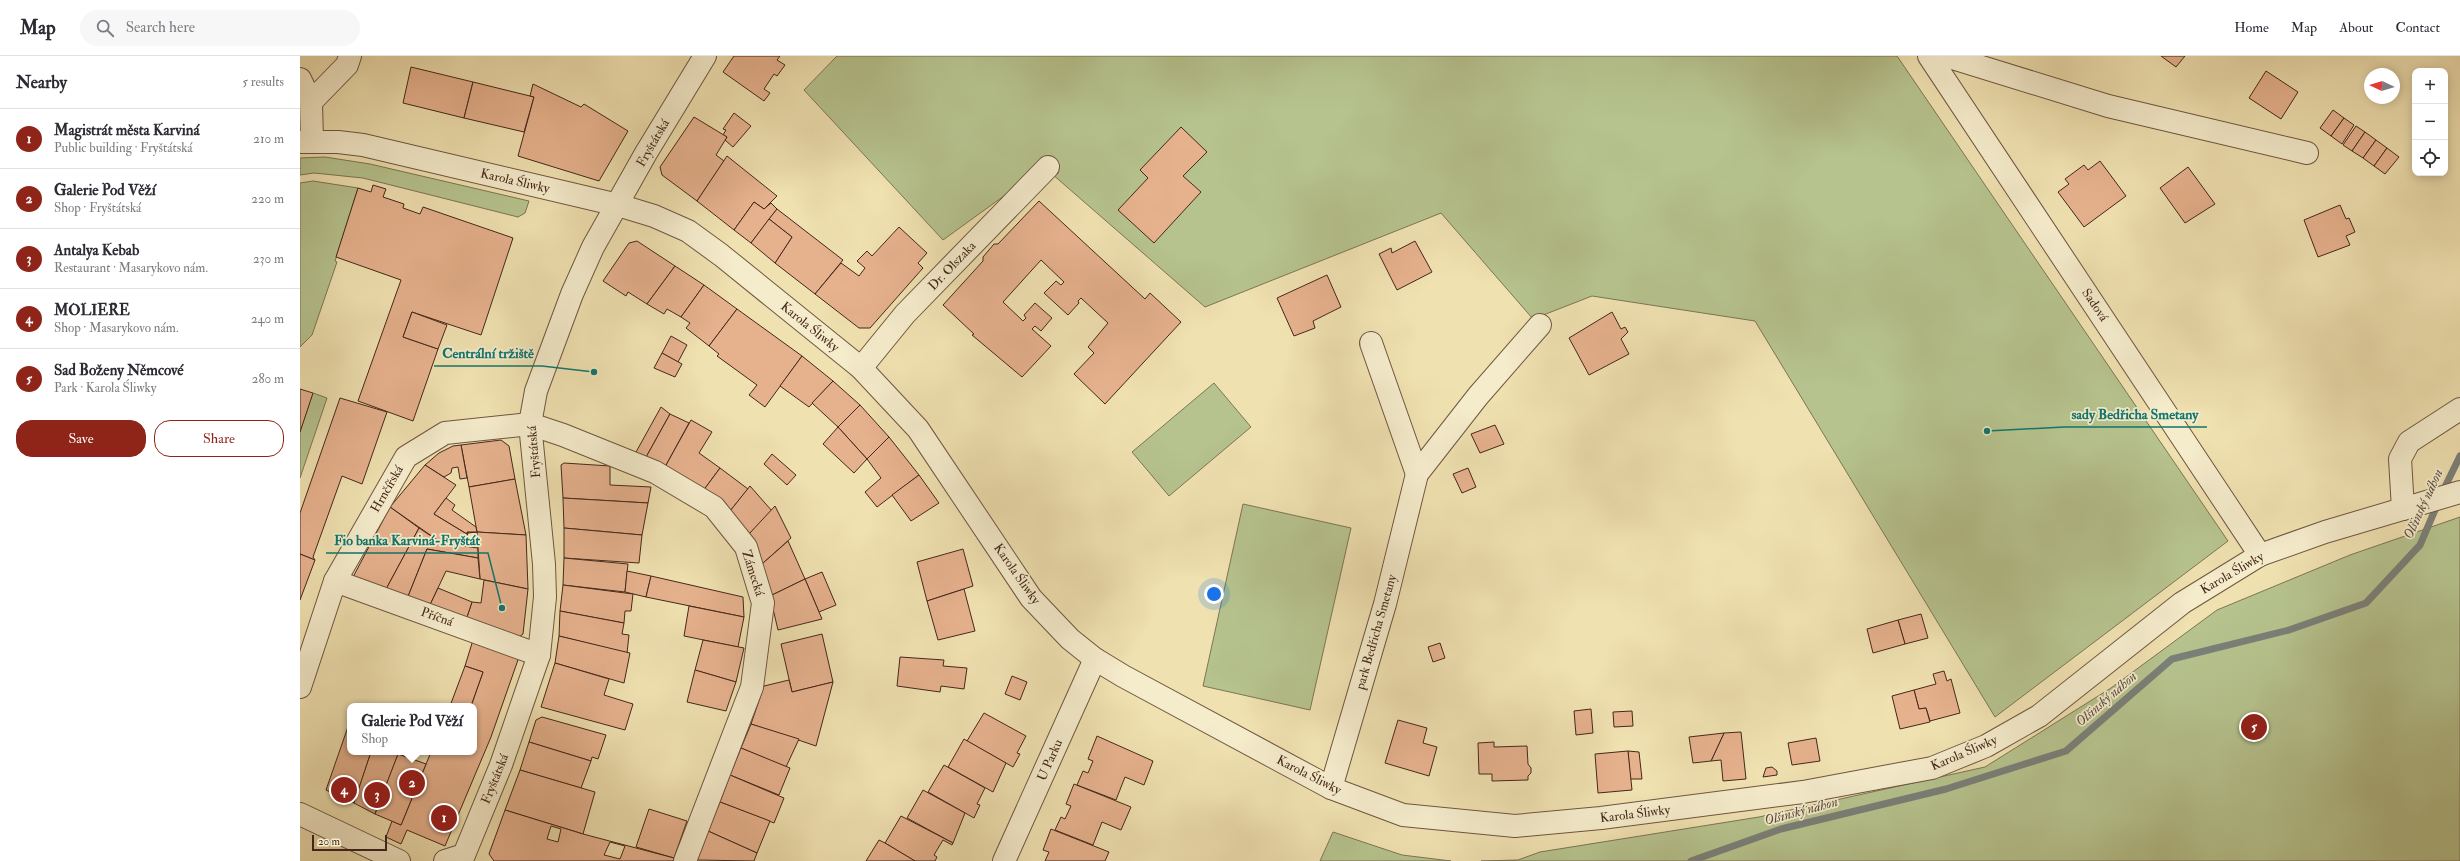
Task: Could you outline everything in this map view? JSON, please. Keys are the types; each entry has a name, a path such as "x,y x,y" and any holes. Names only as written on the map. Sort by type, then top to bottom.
{"street":[{"path":"311,102 347,65 350,56"},
{"name":"Fryštátská","path":"460,859 501,765 539,655 545,597 544,564 530,424 536,391 572,294 593,247 618,206 646,153 705,56"},
{"name":"Sadová","path":"1928,56 2260,555"},
{"path":"1946,56 2108,106 2307,153"},
{"path":"300,79 311,102 306,142"},
{"name":"Karola Śliwky","path":"306,142 363,145 618,206 654,216 688,231 721,255 861,368 918,429 1031,598 1070,640 1095,659 1331,788 1403,815 1515,826 1601,818 1795,793 1932,768 1986,746 2039,716 2182,603 2260,555 2325,532 2460,492"},
{"name":"Dr. Olszaka","path":"861,368 905,314 1048,167"},
{"name":"park Bedřicha Smetany","path":"1331,788 1385,604 1417,474 1478,396 1540,325"},
{"path":"1371,342 1417,474"},
{"path":"2403,509 2400,459 2409,442 2460,409"},
{"name":"Zámecká","path":"530,424 564,435 655,472 714,508 746,547 763,603 752,687 685,861"},
{"name":"Hrnčířská","path":"300,687 335,581 406,456 445,433 530,424"},
{"name":"Příčná","path":"335,581 539,655"},
{"name":"U Parku","path":"1004,861 1095,659"},
{"path":"300,814 399,861"}],"green space":[{"path":"837,56 1897,56 2228,541 1995,717 1755,321 1592,296 1533,319 1441,213 1205,307 1044,167 943,240 804,90"},
{"path":"325,157 370,164 529,201 525,213 518,217 363,178 314,173 300,175 300,158"},
{"path":"313,181 358,188 335,261 337,262 312,335 300,347 300,183"},
{"path":"1214,383 1251,427 1169,496 1132,452"},
{"path":"313,393 327,398 300,478 300,432"},
{"path":"1243,504 1351,528 1310,710 1203,686"},
{"path":"2460,517 2460,861 1481,861 1518,860 1540,852 1759,817 1985,767 2111,688 2217,610 2350,555"},
{"path":"1333,832 1402,855 1451,861 1320,861"}],"building":[{"path":"734,56 780,56 777,60 785,65 777,76 774,74 764,89 770,93 764,101 723,72"},
{"path":"2161,56 2185,56 2176,67"},
{"path":"411,67 473,82 464,118 403,103"},
{"path":"2266,71 2298,92 2281,119 2249,98"},
{"path":"473,82 534,97 524,132 464,118"},
{"path":"533,84 581,107 584,104 628,131 599,181 518,156 534,97 530,96"},
{"path":"2333,110 2344,118 2331,136 2320,128"},
{"path":"734,113 751,126 733,147 725,140 727,137 723,135 726,130 723,129"},
{"path":"694,117 727,137 716,155 724,161 697,201 662,175 660,167"},
{"path":"2344,118 2354,125 2342,144 2331,136"},
{"path":"2356,126 2365,132 2352,151 2343,145"},
{"path":"1181,127 1207,152 1183,176 1201,192 1154,243 1118,210 1148,178 1140,170"},
{"path":"2365,132 2376,140 2363,158 2352,151"},
{"path":"2376,140 2387,148 2374,166 2363,158"},
{"path":"2387,148 2399,157 2385,174 2374,166"},
{"path":"727,156 777,196 764,209 754,202 734,230 697,201"},
{"path":"2100,161 2126,196 2084,227 2058,192 2069,184 2065,179 2084,165 2088,170"},
{"path":"2188,167 2215,204 2185,223 2160,188"},
{"path":"373,185 386,189 383,197 404,204 403,208 420,214 423,207 513,238 481,335 412,312 403,337 438,349 413,421 358,401 401,280 336,257 358,188 371,192"},
{"path":"1039,201 1145,299 1150,293 1181,322 1105,404 1074,374 1094,353 1088,347 1108,323 1081,298 1078,301 1079,303 1068,315 1044,293 1056,281 1061,285 1064,282 1041,260 1003,302 1023,321 1026,318 1024,315 1035,303 1052,318 1041,331 1035,326 1032,329 1051,346 1022,377 972,335 974,334 943,305 983,261 983,257 994,244 998,244"},
{"path":"754,202 764,209 771,203 777,209 751,243 734,230"},
{"path":"2340,205 2346,219 2349,218 2355,232 2346,236 2350,245 2318,257 2304,220"},
{"path":"777,209 843,260 815,294 775,263 792,237 769,219"},
{"path":"769,219 792,237 775,263 751,243"},
{"path":"899,227 927,253 918,263 923,268 870,328 859,328 815,294 841,263 859,276 865,268 857,261 867,251 872,256"},
{"path":"637,241 675,266 647,304 628,292 626,296 603,281 629,243"},
{"path":"1415,241 1432,272 1397,290 1379,254 1391,248 1392,253"},
{"path":"675,266 704,285 681,317 667,309 664,314 647,304"},
{"path":"1327,275 1341,307 1313,321 1315,328 1294,336 1277,298"},
{"path":"704,285 737,309 709,346 686,328 690,323 681,317"},
{"path":"737,309 802,356 765,407 749,395 757,385 717,356 719,354 709,346"},
{"path":"412,312 447,325 438,349 403,337"},
{"path":"1612,312 1621,329 1625,327 1628,332 1621,339 1629,354 1589,375 1569,338"},
{"path":"671,336 687,345 678,362 662,353"},
{"path":"662,353 682,364 675,377 654,368"},
{"path":"802,356 833,381 809,407 780,386"},
{"path":"833,381 860,405 838,427 812,403"},
{"path":"300,389 313,393 300,432"},
{"path":"340,398 387,412 362,484 342,476 313,557 315,560 300,554 300,513"},
{"path":"860,405 889,437 867,459 838,427"},
{"path":"661,407 670,414 645,459 636,452"},
{"path":"670,414 689,423 665,467 645,459"},
{"path":"691,420 712,432 699,453 720,468 703,491 665,467"},
{"path":"1495,425 1504,444 1480,453 1471,434"},
{"path":"838,427 867,459 854,473 823,444"},
{"path":"889,437 919,475 877,507 865,492 881,478 867,459"},
{"path":"501,440 509,446 515,479 469,487 461,445"},
{"path":"461,445 467,478 460,479 458,467 452,468 451,473 444,477 425,465 439,453 453,446"},
{"path":"772,454 796,475 787,485 764,464"},
{"path":"564,463 610,466 610,485 651,487 648,503 563,498 561,465"},
{"path":"425,465 456,485 434,514 467,534 467,532 477,532 468,533 464,546 450,541 446,546 390,507"},
{"path":"720,468 748,489 730,511 703,491"},
{"path":"1468,468 1476,487 1462,493 1453,474"},
{"path":"919,475 939,503 911,521 892,495"},
{"path":"515,479 526,535 477,532 469,487"},
{"path":"750,486 772,511 749,534 730,511"},
{"path":"446,498 455,505 452,510 476,527 477,532 467,532 467,534 434,514"},
{"path":"563,498 648,503 642,535 564,528"},
{"path":"775,506 791,538 762,564 749,534"},
{"path":"390,507 419,528 385,591 352,579"},
{"path":"419,528 446,546 450,541 464,546 478,548 478,558 427,549 407,599 385,591"},
{"path":"564,528 642,535 639,563 564,558"},
{"path":"477,532 526,535 528,589 480,579"},
{"path":"788,541 805,579 770,596 762,564"},
{"path":"427,549 478,558 480,579 446,571 429,607 407,599"},
{"path":"963,549 973,586 927,601 917,562"},
{"path":"300,554 315,560 300,600"},
{"path":"564,558 628,564 625,592 563,585"},
{"path":"627,571 651,576 646,597 625,592"},
{"path":"822,572 836,605 819,612 805,579"},
{"path":"651,576 743,597 744,617 646,597"},
{"path":"805,579 822,619 778,630 770,596"},
{"path":"484,580 528,589 523,634 519,637 466,620 472,602 481,603"},
{"path":"563,585 633,594 631,611 625,611 624,623 560,611"},
{"path":"438,588 472,602 466,620 429,607"},
{"path":"964,589 975,631 938,640 927,601"},
{"path":"689,606 744,617 738,647 684,636"},
{"path":"560,611 624,623 622,634 629,635 627,653 559,636"},
{"path":"1921,614 1928,638 1905,644 1898,620"},
{"path":"1898,620 1905,644 1873,653 1867,629"},
{"path":"822,634 833,682 792,692 781,644"},
{"path":"559,636 630,653 624,683 555,663"},
{"path":"473,640 519,657 491,737 445,846 407,830 401,844 386,837 392,821 401,825 430,755 477,755 477,703 472,703 483,672 465,666"},
{"path":"703,640 744,648 736,682 695,670"},
{"path":"1440,643 1445,658 1433,662 1428,647"},
{"path":"900,657 944,660 943,666 967,668 964,689 941,686 940,692 897,686"},
{"path":"555,663 609,679 604,695 633,704 625,730 541,707"},
{"path":"465,666 483,672 472,703 451,703"},
{"path":"695,670 736,682 726,711 687,702"},
{"path":"1944,671 1947,681 1951,679 1960,713 1930,721 1926,708 1919,709 1914,690 1936,684 1933,674"},
{"path":"1012,676 1027,682 1020,700 1005,694"},
{"path":"789,680 792,692 833,682 816,746 751,724 764,686"},
{"path":"1914,690 1919,709 1926,708 1930,722 1900,729 1892,696"},
{"path":"1591,709 1593,733 1576,735 1574,711"},
{"path":"1632,711 1633,726 1614,727 1613,712"},
{"path":"984,713 1026,736 1017,753 1020,754 1013,767 967,741"},
{"path":"542,717 606,735 598,759 592,757 591,761 529,742 536,720"},
{"path":"1398,720 1427,728 1423,743 1437,747 1429,776 1385,763"},
{"path":"751,724 799,739 786,767 741,748"},
{"path":"347,730 347,755 370,755 354,803 326,790"},
{"path":"1741,732 1746,779 1723,781 1721,760 1711,761 1724,733"},
{"path":"1724,733 1711,761 1693,763 1689,737"},
{"path":"1097,736 1153,761 1144,785 1125,777 1116,800 1077,785 1083,771 1088,773 1093,761 1088,759"},
{"path":"1816,738 1820,761 1792,765 1788,743"},
{"path":"964,739 1006,763 993,792 948,767"},
{"path":"529,742 591,761 581,788 520,770"},
{"path":"1494,742 1494,747 1527,746 1528,764 1531,768 1531,773 1528,776 1528,780 1492,781 1492,774 1479,774 1478,743"},
{"path":"741,748 790,768 779,795 730,775"},
{"path":"1628,751 1639,752 1642,779 1630,779"},
{"path":"1628,751 1632,790 1598,793 1595,754"},
{"path":"370,755 398,755 375,814 354,803"},
{"path":"398,755 426,764 401,825 375,814"},
{"path":"944,765 985,788 977,804 980,805 974,818 928,792"},
{"path":"1772,767 1777,771 1777,775 1763,777 1766,768"},
{"path":"520,770 595,792 583,834 505,810"},
{"path":"730,775 784,798 774,823 720,802"},
{"path":"1074,784 1131,807 1121,830 1102,822 1093,845 1055,830 1061,817 1065,819 1071,806 1066,804"},
{"path":"923,790 965,813 953,843 907,818"},
{"path":"720,802 770,821 757,853 708,831"},
{"path":"649,809 687,821 674,858 636,847"},
{"path":"505,810 583,834 674,858 673,861 494,861 489,854","holes":["551,826 561,829 558,842 547,839","610,842 625,846 620,859 604,855"]},
{"path":"901,816 953,843 952,845 943,840 934,855 937,857 935,861 915,861 885,843"},
{"path":"1051,829 1109,852 1105,861 1045,861 1049,852 1043,850"},
{"path":"708,831 757,853 754,861 696,860"},
{"path":"879,840 885,843 915,861 866,861"}],"waterway":[{"name":"Olšinský náhon","path":"2442,493 2460,456"},
{"name":"Olšinský náhon","path":"1691,861 1781,829 1946,789 2066,751 2172,659 2289,630 2366,603 2420,545 2438,503"}],"place":[{"name":"Centrální tržiště","path":"594,372"},
{"name":"sady Bedřicha Smetany","path":"1987,431"},
{"name":"Fio banka Karviná-Fryštát","path":"502,608"},
{"name":"Sad Boženy Němcové","path":"2254,727"},
{"name":"Galerie Pod Věží","path":"412,783"},
{"name":"MOLIERE","path":"344,790"},
{"name":"Antalya Kebab","path":"377,795"},
{"name":"Magistrát města Karviná","path":"444,818"}]}
